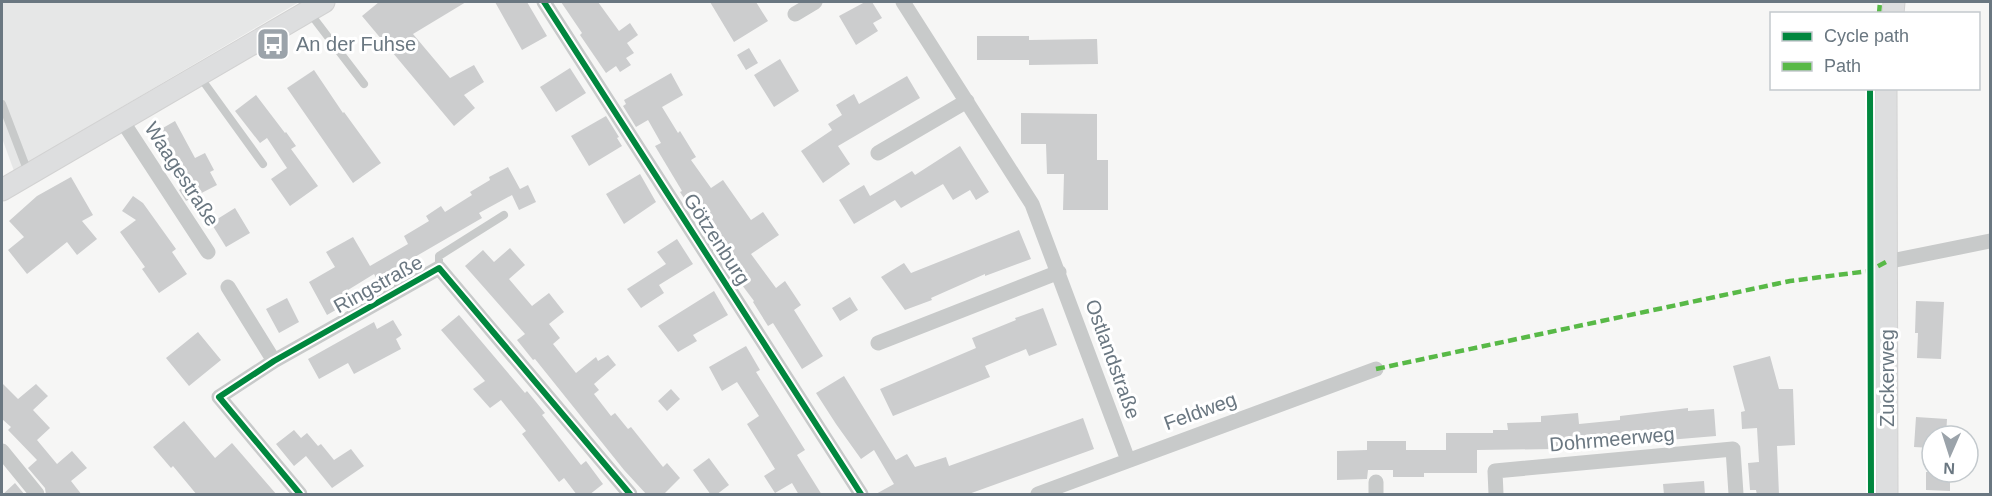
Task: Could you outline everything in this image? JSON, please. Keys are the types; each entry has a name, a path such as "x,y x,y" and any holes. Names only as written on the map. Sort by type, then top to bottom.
{"street":[{"name":"Götzenburg","path":"544,2 861,495"},
{"path":"795,15 815,2"},
{"name":"Ostlandstraße","path":"903,2 1032,204 1128,460"},
{"path":"2,190 316,6"},
{"name":"Zuckerweg","path":"1887,90 1887,495"},
{"path":"878,153 967,101"},
{"name":"Waagestraße","path":"121,119 208,252"},
{"path":"1887,262 1990,240"},
{"name":"Ringstraße","path":"300,495 219,397 274,361 439,268 630,495"},
{"path":"878,343 1059,272"},
{"path":"228,287 274,361"},
{"name":"Feldweg","path":"1038,495 1376,369"},
{"name":"Dohrmeerweg","path":"1496,495 1495,471 1733,449 1736,495"},
{"path":"2,451 38,495"}],"lane":[{"path":"316,6 364,84"},
{"path":"199,76 263,164"},
{"path":"2,104 28,174"},
{"name":"Ringstraße","path":"439,268 439,256 504,215"}],"shaded area":[{"path":"2,2 299,2 14,171 2,138"}],"building":[{"path":"379,2 466,2 413,34 450,78 474,65 484,82 464,95 475,108 454,126 362,16"},
{"path":"495,2 527,2 547,36 522,50"},
{"path":"561,2 598,2 619,31 630,23 638,35 627,43 634,53 626,58 631,65 620,72 616,66 606,73"},
{"path":"710,2 756,2 768,21 734,42"},
{"path":"865,2 872,2 882,18 873,23 878,31 856,45 839,16"},
{"path":"977,36 1029,36 1029,40 1097,39 1098,64 1029,65 1029,60 977,60"},
{"path":"749,48 758,63 746,70 737,55"},
{"path":"780,59 799,91 774,107 754,75"},
{"path":"570,68 586,93 556,112 540,87"},
{"path":"314,70 381,163 353,183 287,88"},
{"path":"671,73 683,95 662,107 696,157 691,160 711,188 723,180 751,220 763,212 779,235 751,254 776,288 785,281 801,305 794,310 823,356 802,369 773,323 768,326 754,301 736,277 739,275 680,192 682,191 655,146 661,143 648,120 636,127 623,106 626,104 624,100"},
{"path":"907,76 920,98 838,146 850,164 823,183 801,151 832,130 828,124 842,115 836,105 854,94 859,104"},
{"path":"256,95 296,146 291,149 318,186 290,206 271,179 287,168 267,138 260,143 235,111"},
{"path":"1021,113 1097,114 1097,160 1108,160 1108,210 1063,210 1064,174 1047,174 1046,144 1021,144"},
{"path":"606,116 622,146 589,166 571,136"},
{"path":"175,121 195,158 205,153 214,170 210,172 217,185 186,201 179,190 191,183 177,157 165,164 149,136"},
{"path":"960,146 989,192 976,200 970,190 953,200 943,184 901,208 895,200 854,224 839,200 864,185 870,196 912,171 915,175"},
{"path":"508,167 520,189 528,185 536,202 519,210 512,195 479,213 482,218 401,265 405,272 381,286 374,274 348,290 353,300 327,315 309,282 335,267 326,252 353,237 370,266 408,244 404,236 429,221 426,216 441,206 445,212 472,195 470,192 490,180 489,177"},
{"path":"640,174 656,202 624,224 606,194"},
{"path":"71,177 93,215 82,221 97,239 77,255 67,242 27,274 8,250 24,237 9,221 37,196"},
{"path":"133,196 143,203 176,249 172,252 187,274 159,293 142,269 145,267 120,232 136,220 122,211"},
{"path":"235,208 250,233 226,247 211,223"},
{"path":"1019,230 1031,259 985,276 985,274 931,298 932,300 905,310 881,277 904,263 911,273"},
{"path":"677,239 693,264 659,285 664,293 641,308 627,289 666,264 657,252"},
{"path":"510,248 525,265 509,279 532,306 549,293 564,312 549,324 560,338 553,344 576,373 596,357 598,361 608,355 616,365 594,384 599,390 594,394 611,416 615,413 628,429 631,427 663,467 667,463 680,478 663,495 647,495 624,470 535,359 533,360 517,340 525,334 465,266 483,250 494,262"},
{"path":"714,291 728,315 693,335 697,341 678,352 658,326"},
{"path":"850,297 858,310 840,321 832,308"},
{"path":"287,298 299,322 279,333 266,309"},
{"path":"1916,301 1944,302 1941,359 1917,358"},
{"path":"1043,308 1057,345 1029,356 1026,349 985,366 990,377 893,416 880,389 976,348 972,338"},
{"path":"459,315 525,393 527,391 545,413 542,415 581,465 586,461 603,484 589,495 577,495 564,478 559,482 522,434 526,431 501,400 490,408 473,389 485,381 441,330"},
{"path":"393,320 402,335 396,339 401,349 354,374 348,363 319,379 308,359 374,322 377,329"},
{"path":"198,332 221,360 189,386 166,358"},
{"path":"746,346 760,370 756,372 805,450 797,455 822,495 799,495 792,483 775,493 764,476 775,469 747,424 759,416 737,382 722,391 709,367"},
{"path":"1770,356 1779,389 1793,389 1795,445 1777,446 1779,495 1757,495 1756,490 1750,490 1748,463 1759,462 1757,428 1742,429 1741,412 1745,411 1733,366"},
{"path":"844,376 896,460 907,454 915,467 946,457 949,466 1083,418 1094,449 966,495 874,495 894,484 874,450 861,459 816,393"},
{"path":"2,383 18,399 36,384 48,396 33,410 50,428 37,440 57,464 72,451 87,468 71,481 82,495 46,495 45,488 28,468 37,460 8,430 11,427 2,419"},
{"path":"671,389 680,399 667,411 658,401"},
{"path":"1688,408 1688,411 1714,409 1716,436 1644,442 1644,435 1615,436 1617,446 1553,451 1553,449 1477,450 1477,473 1424,473 1424,477 1393,477 1393,470 1368,470 1367,479 1337,480 1337,451 1367,450 1367,441 1406,441 1406,450 1446,450 1446,433 1493,433 1493,430 1508,430 1507,423 1541,422 1541,416 1578,413 1579,424 1620,420 1620,416"},
{"path":"1916,417 1947,419 1947,424 1920,424 1920,447 1914,447"},
{"path":"184,421 215,458 232,443 277,495 197,495 173,466 171,468 153,447"},
{"path":"294,430 301,438 307,433 318,446 321,444 334,460 351,449 364,466 332,488 306,456 294,466 276,444"},
{"path":"709,458 729,485 716,495 711,495 693,470"},
{"path":"1704,481 1705,495 1664,495 1663,484"},
{"path":"15,483 25,495 2,495"},
{"path":"1926,484 1950,484 1950,491 1926,490"}],"marked path":[{"path":"1879,12 1880,2"},
{"path":"1376,369 1790,281 1869,271 1886,262"}],"cycle path":[{"path":"544,2 861,494"},
{"path":"1870,90 1871,494"},
{"path":"300,494 219,397 274,361 439,268 630,494"}],"place":[{"name":"An der Fuhse","path":"273,44"}]}
